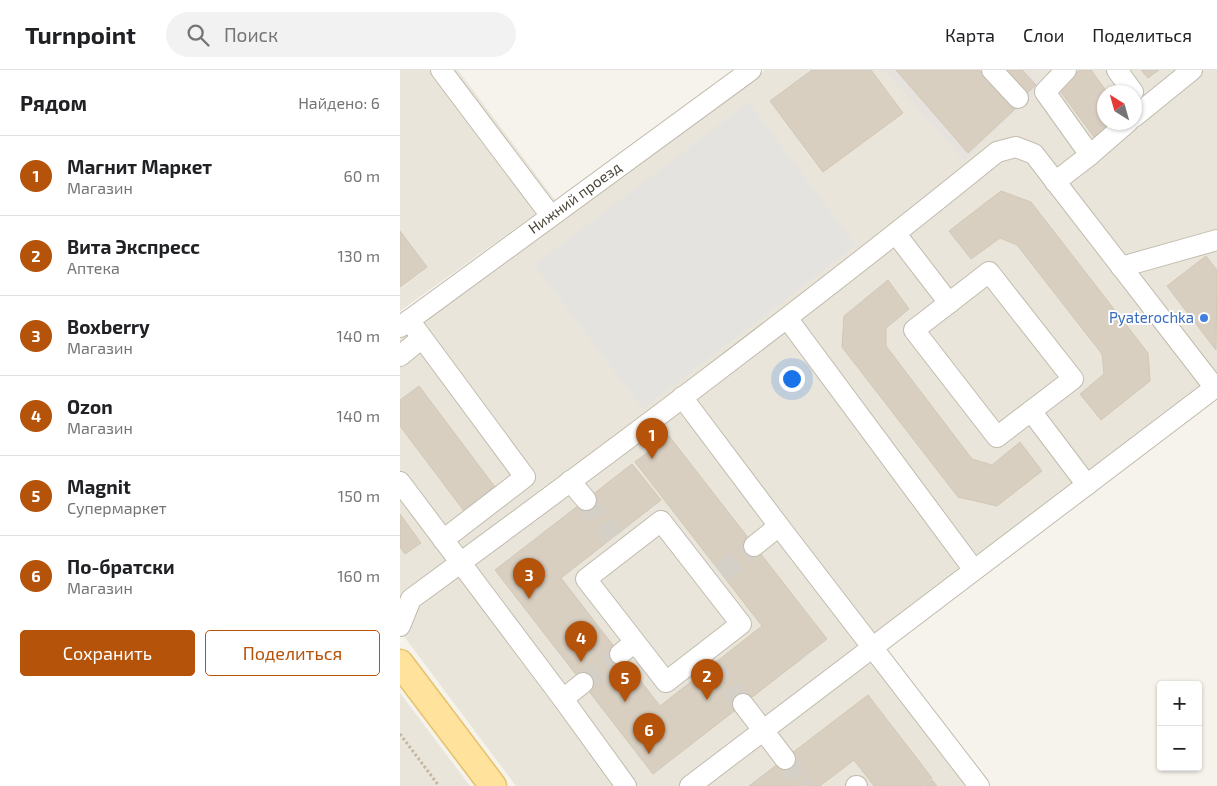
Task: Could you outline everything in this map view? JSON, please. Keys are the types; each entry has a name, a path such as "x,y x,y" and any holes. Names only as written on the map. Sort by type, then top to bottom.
{"main road":[{"path":"402,668 493,786"}],"street":[{"path":"440,70 551,216"},
{"name":"Нижний проезд","path":"404,324 751,70"},
{"path":"992,70 1018,98"},
{"path":"1066,70 1045,92 1090,155"},
{"path":"1116,70 1126,85"},
{"path":"1142,100 1192,70"},
{"path":"1055,182 1119,130"},
{"path":"400,626 405,599 460,563 787,318 896,234 997,152 1016,147 1034,154 1216,387 690,786"},
{"path":"896,234 949,303"},
{"path":"1121,267 1217,240"},
{"path":"990,272 1072,379 1031,411 997,438 914,330 990,272"},
{"path":"787,318 974,570"},
{"path":"404,324 422,338 526,477 443,540"},
{"path":"400,356 422,338"},
{"path":"682,397 979,786"},
{"path":"1031,411 1087,485"},
{"path":"570,481 586,500"},
{"path":"400,482 626,786"},
{"path":"661,521 715,578 741,624 707,660 666,682 628,648 586,579 619,543 661,521"},
{"path":"754,546 779,526"},
{"path":"563,699 583,683"},
{"path":"743,704 785,759"}],"path":[{"path":"400,734 439,786"}],"shaded area":[{"path":"400,70 458,70 555,200 400,311"},
{"path":"765,70 1217,70 1217,393 883,648 990,786 516,786 400,631 400,339"},
{"path":"884,70 1026,70 1042,87 964,161"},
{"path":"749,102 856,245 643,409 534,265"},
{"path":"400,693 470,786 400,786"}],"building":[{"path":"812,70 871,70 903,113 823,172 770,101"},
{"path":"896,70 979,70 1015,109 968,153"},
{"path":"1003,70 1022,70 1036,85 1025,95"},
{"path":"1080,70 1091,70 1102,85 1097,85 1097,130 1104,130 1094,137 1057,87"},
{"path":"1141,70 1159,70 1148,78"},
{"path":"1001,191 1031,202 1148,353 1150,381 1101,420 1080,394 1104,374 1102,354 1017,245 1000,238 971,259 949,231"},
{"path":"400,231 427,267 400,287"},
{"name":"Pyaterochka","path":"1206,256 1217,270 1216,350 1167,286"},
{"path":"888,280 909,309 886,328 886,346 972,459 992,465 1020,442 1042,471 997,506 958,497 842,347 844,316"},
{"path":"419,386 498,491 467,515 400,426 400,400"},
{"path":"669,436 827,639 653,774 495,570 632,464 661,500 561,578 660,706 762,626 635,462"},
{"path":"400,514 421,543 405,554 400,547"},
{"path":"868,695 932,778 922,786 874,786 854,760 820,786 749,786"},
{"path":"932,780 937,786 924,786"}],"tunnel":[{"path":"586,500 614,537"},
{"path":"721,573 754,546"},
{"path":"583,683 620,654"},
{"path":"711,665 743,704"},
{"path":"785,759 805,786"}],"place":[{"name":"Pyaterochka","path":"1204,318"},
{"name":"Магнит Маркет","path":"652,459"},
{"name":"Boxberry","path":"529,599"},
{"name":"Ozon","path":"581,662"},
{"name":"Вита Экспресс","path":"707,700"},
{"name":"Magnit","path":"625,702"},
{"name":"По-братски","path":"649,754"}]}
